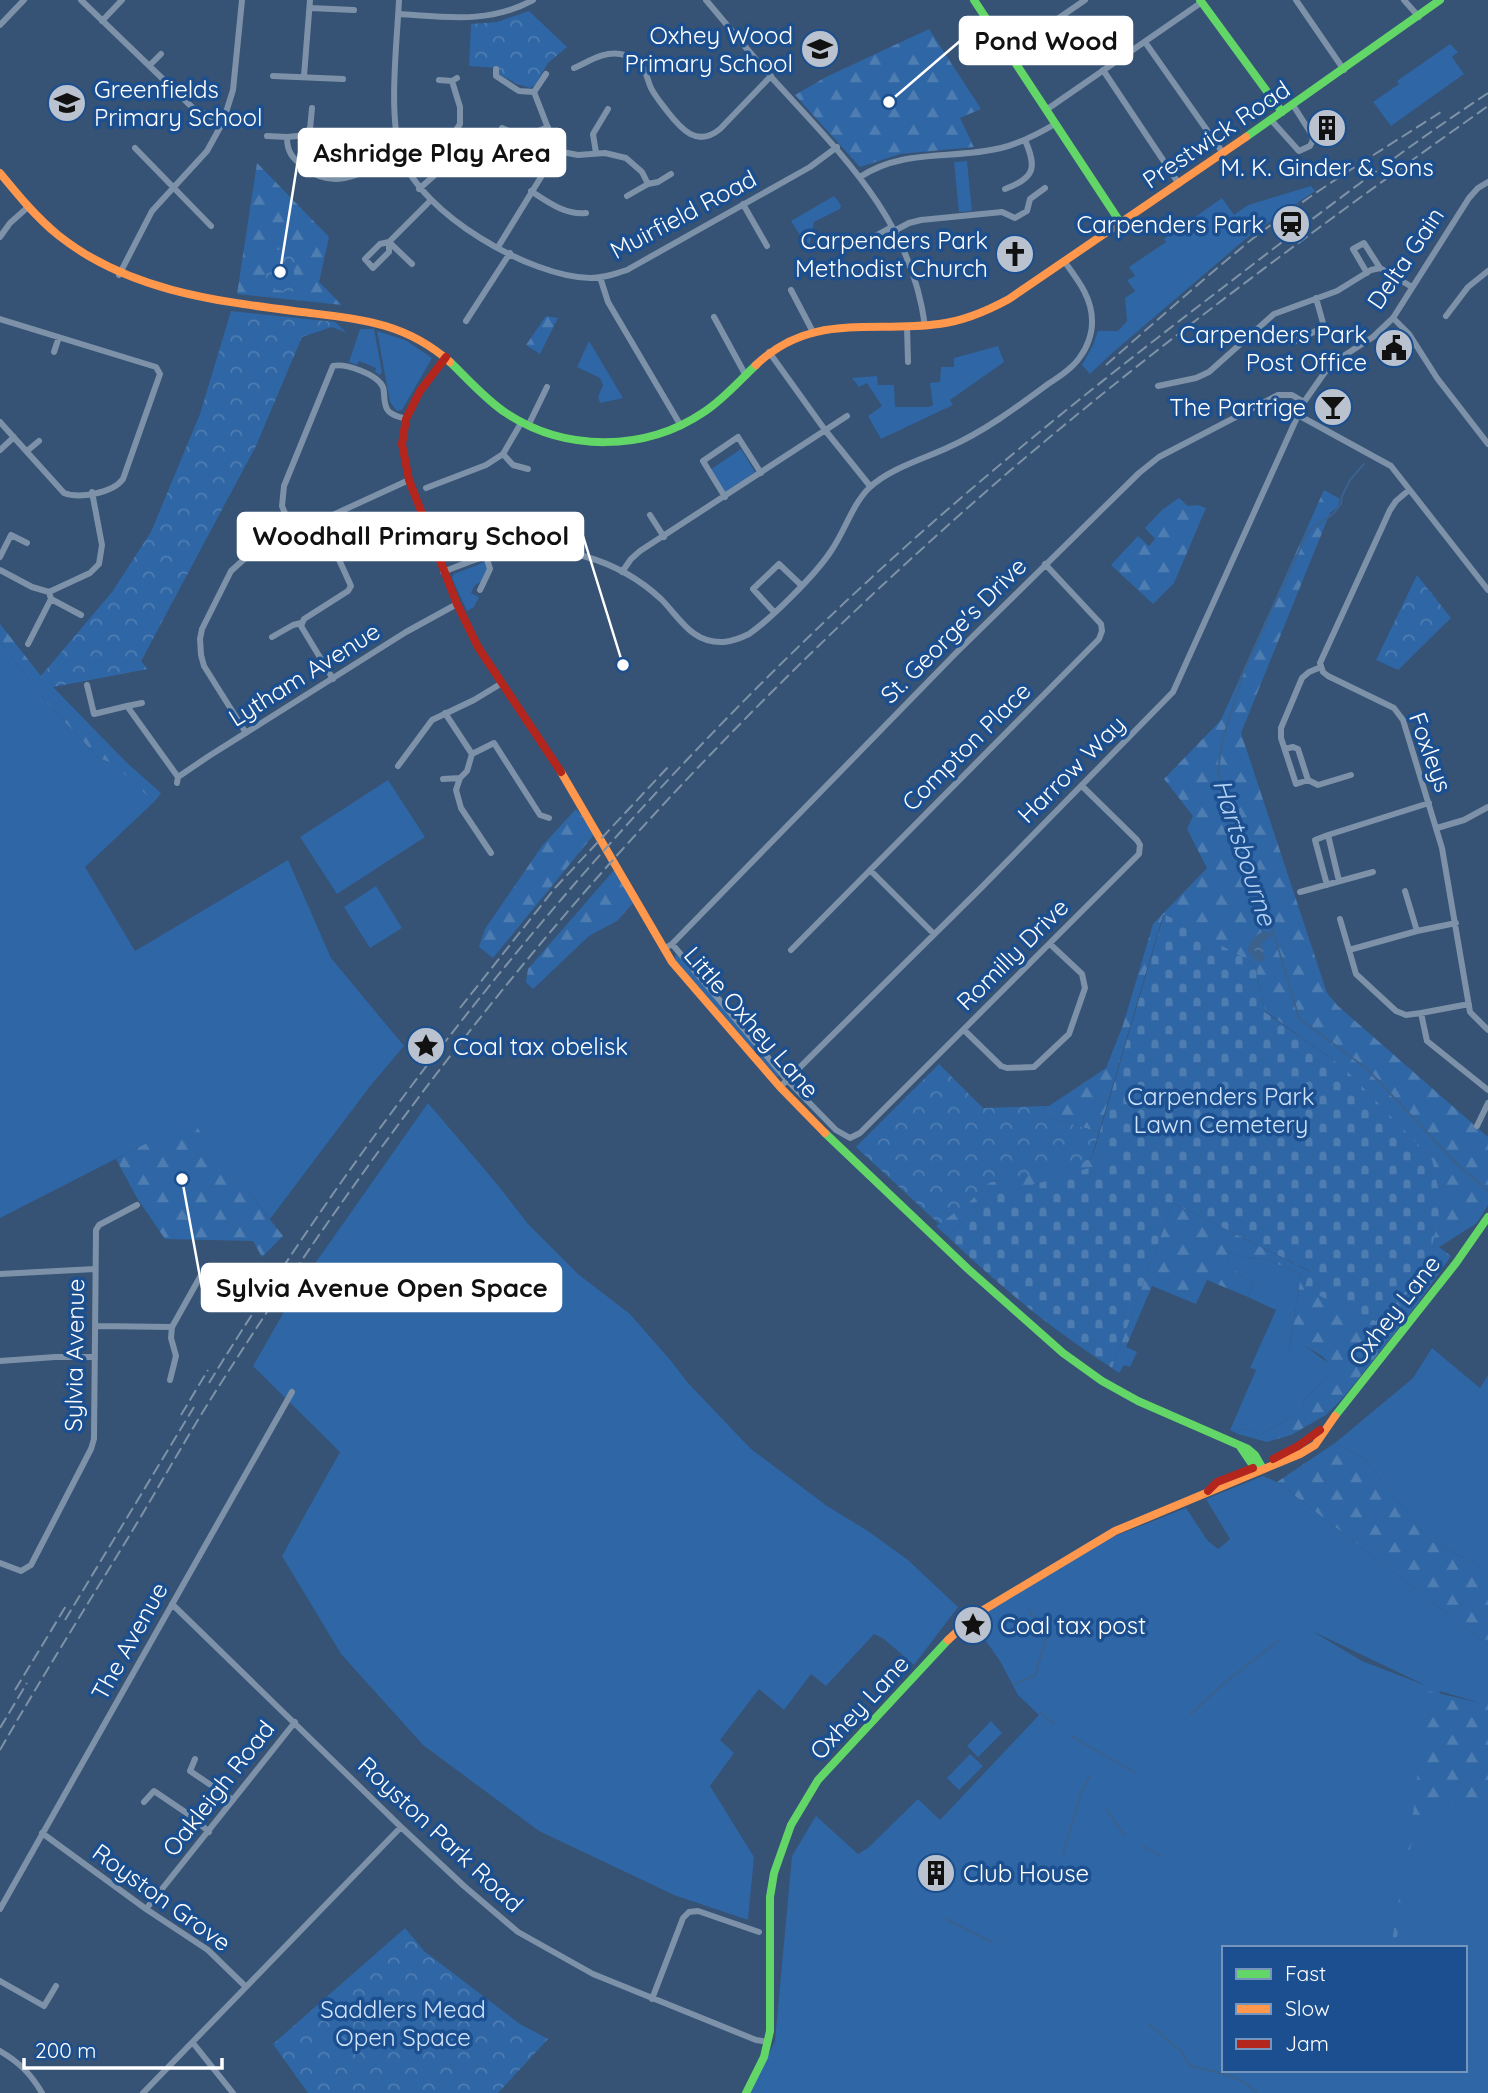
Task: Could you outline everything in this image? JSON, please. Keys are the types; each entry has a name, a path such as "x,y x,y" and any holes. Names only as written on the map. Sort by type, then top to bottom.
{"main road":[{"path":"974,0 1121,222"},
{"name":"Prestwick Road","path":"0,173 28,206 73,247 119,275 144,285 192,297 376,322 415,337 446,357 494,405 525,424 575,440 607,443 644,438 681,426 713,406 769,352 794,338 842,328 925,326 966,318 1009,299 1272,120 1440,0"},
{"path":"1201,1 1282,112"},
{"name":"Little Oxhey Lane","path":"446,357 420,391 406,419 402,444 409,480 443,572 478,647 554,760 691,986 821,1130 968,1269 1063,1353 1102,1381 1138,1401 1243,1451 1259,1469"},
{"name":"Oxhey Lane","path":"746,2093 764,2057 771,2019 770,1897 774,1873 791,1825 818,1780 975,1615 1115,1531 1220,1489 1298,1446 1328,1424 1456,1263 1488,1217"},
{"path":"1236,1475 1243,1451"},
{"name":"Oxhey Lane","path":"1208,1492 1217,1482 1259,1469"}],"street":[{"path":"1,21 24,0"},
{"path":"80,0 194,109 223,122"},
{"path":"102,21 122,0"},
{"path":"119,275 146,220 207,151 223,122 233,90 242,0"},
{"name":"Muirfield Road","path":"399,0 395,118 401,157 419,189 430,201 468,230 527,261 577,277 600,277 627,270 820,161 837,147"},
{"path":"399,14 478,18 512,10 533,0"},
{"path":"706,0 837,147 860,177 893,229 910,264 919,290 925,326"},
{"path":"1008,53 1085,0"},
{"path":"1296,0 1344,70"},
{"path":"1404,0 1419,17"},
{"path":"1046,110 1201,1"},
{"path":"304,76 310,4 354,10"},
{"path":"1145,42 1223,153"},
{"path":"149,66 161,54"},
{"path":"574,68 607,54 623,54 633,58 643,68 654,94 679,127 690,135 700,137 710,136 720,129 771,76"},
{"path":"496,69 496,76 519,91 534,92"},
{"path":"1104,70 1179,184"},
{"path":"534,92 546,74"},
{"path":"273,76 343,79"},
{"path":"419,189 437,173 445,147 459,128 461,119 454,79 439,80"},
{"path":"534,92 557,151"},
{"path":"1272,120 1296,149 1304,150 1310,146 1312,135 1293,105"},
{"path":"267,136 307,135 312,108"},
{"path":"596,153 593,134 608,109"},
{"path":"860,177 876,166 897,160 991,150 1025,140 1055,124"},
{"path":"502,128 523,137 548,127"},
{"path":"287,137 288,152 302,166 318,177 338,181 401,157"},
{"path":"1004,189 1024,179 1032,166 1033,160 1025,140"},
{"path":"435,142 445,147"},
{"path":"135,148 211,226"},
{"path":"557,151 578,155 605,153 626,158 642,172 648,184"},
{"path":"498,247 557,151"},
{"path":"441,158 459,164 468,172 491,161"},
{"path":"627,196 671,174"},
{"name":"Delta Gain","path":"1298,415 1325,372 1373,337 1393,318 1469,198 1488,182"},
{"path":"859,245 893,229 921,220 1002,212 1010,213 1015,218 1027,211 1030,199 1045,188"},
{"path":"531,191 552,206 579,214 586,213"},
{"path":"412,264 390,242 430,201"},
{"path":"743,204 767,246"},
{"path":"0,237 28,206"},
{"path":"1367,273 1353,249 1364,243 1380,268 1412,288"},
{"path":"466,321 510,253"},
{"path":"443,572 486,556 528,549 566,552 599,561 622,572 660,599 689,631 711,641 724,642 748,634 774,612 829,554 870,486 986,427 1079,360 1090,336 1091,306 1064,261"},
{"path":"1158,387 1209,372 1224,362 1275,314 1346,287 1380,268"},
{"path":"1446,316 1468,287 1488,271"},
{"path":"600,277 608,302 681,426"},
{"path":"791,290 813,332"},
{"path":"1291,343 1320,329 1323,323 1316,298"},
{"path":"714,317 745,374"},
{"path":"1393,318 1409,334 1437,378 1488,444"},
{"path":"0,319 156,367 160,371 123,479 110,489 72,495 64,493 0,422"},
{"path":"907,326 908,362"},
{"path":"54,352 59,337"},
{"path":"769,352 825,430 870,486"},
{"path":"293,533 282,506 284,486 333,366 342,365 375,378 383,388 386,408 390,413 406,419"},
{"path":"426,488 486,465 503,454 547,387"},
{"name":"St. George's Drive","path":"668,946 1119,491 1160,457 1278,395 1292,395 1304,402"},
{"path":"1298,415 1387,463 1488,590"},
{"name":"Harrow Way","path":"780,1087 1169,697 1179,683 1298,415"},
{"path":"622,572 635,555 847,416"},
{"path":"0,450 14,438"},
{"path":"725,497 703,461 738,438 761,473"},
{"path":"27,451 39,441"},
{"path":"503,454 513,465 528,469"},
{"path":"246,733 204,666 200,647 201,634 234,566 252,552 409,480"},
{"path":"1351,775 1318,785 1308,780 1296,784 1284,749 1281,728 1300,681 1309,672 1321,667 1321,657 1390,510 1409,490"},
{"path":"28,644 50,596 95,570 102,557 92,492"},
{"path":"650,515 664,537"},
{"path":"321,520 351,586 348,591 304,618 301,624 333,679"},
{"path":"566,552 569,528"},
{"path":"0,557 11,535 27,543"},
{"path":"480,590 490,569 486,556"},
{"path":"774,612 753,589 779,564 801,585"},
{"name":"Compton Place","path":"791,950 1102,634 1099,621 1045,564"},
{"path":"0,570 81,615"},
{"name":"Lytham Avenue","path":"127,706 178,780 246,733 431,617 457,604"},
{"path":"272,637 293,625 301,624"},
{"name":"Foxleys","path":"1321,667 1328,676 1398,711 1437,828 1464,820 1488,807"},
{"path":"398,766 432,720 502,683"},
{"path":"88,685 94,714 142,703"},
{"path":"445,713 472,754"},
{"path":"495,732 494,743 540,816 549,818"},
{"path":"491,853 461,808 456,790 460,778 467,771 472,754 494,743"},
{"path":"1284,749 1298,749 1308,780"},
{"path":"443,779 460,778"},
{"name":"Romilly Drive","path":"843,1136 853,1138 860,1133 1136,857 1140,850 1137,840 1082,786"},
{"path":"1327,885 1315,839 1429,803"},
{"path":"1437,828 1469,1004 1472,1015 1488,1030"},
{"path":"1328,835 1339,881"},
{"path":"870,870 934,934"},
{"path":"1300,892 1373,872"},
{"path":"1405,891 1417,931"},
{"path":"1340,919 1356,974 1366,986 1399,1013 1421,1013 1469,1004"},
{"path":"1349,950 1456,923"},
{"path":"964,1030 998,1063 1007,1068 1037,1065 1067,1037 1085,988 1085,980 1050,944"},
{"name":"Little Oxhey Lane","path":"668,946 788,1080 843,1136"},
{"path":"1421,1013 1427,1041 1488,1090"},
{"path":"1478,1126 1488,1103"},
{"name":"Sylvia Avenue","path":"0,1563 22,1570 31,1565 91,1449 94,1439 96,1230 99,1225 137,1205"},
{"path":"0,1274 95,1269"},
{"path":"170,1380 176,1356 171,1338 172,1327 204,1274"},
{"path":"95,1326 172,1327"},
{"path":"0,1361 95,1357"},
{"name":"The Avenue","path":"0,1909 292,1392"},
{"name":"Royston Park Road","path":"172,1604 401,1827 518,1932 593,1974 756,2040 768,2042"},
{"name":"Oakleigh Road","path":"146,1909 295,1722"},
{"path":"195,1759 190,1771 233,1800"},
{"path":"144,1802 154,1791 209,1832"},
{"path":"143,2093 401,1827"},
{"name":"Royston Grove","path":"42,1833 146,1909 208,1950 246,1987"},
{"path":"652,1999 682,1918 689,1912 698,1911 759,1932"},
{"path":"0,1981 44,2006 56,1986"},
{"path":"192,2043 233,2093"},
{"path":"0,2050 30,2073 42,2093"}],"green space":[{"path":"529,11 567,47 548,63 535,85 530,88 515,83 499,74 499,68 469,66 471,24 497,22"},
{"path":"929,29 981,109 960,118 974,147 900,154 860,167 795,95 826,77"},
{"path":"1450,44 1458,52 1452,57 1464,74 1391,126 1373,102 1399,84 1397,81"},
{"path":"967,161 972,211 959,212 954,162"},
{"path":"257,163 329,237 319,282 342,305 237,294"},
{"path":"1311,186 1315,191 1249,236 1090,374 1082,365 1098,331 1118,331 1127,321 1125,298 1135,291 1127,280 1135,276 1129,267 1166,242 1164,239 1222,198 1234,215 1248,205"},
{"path":"834,196 841,205 840,209 814,222 807,246 791,221"},
{"path":"267,249 295,251 293,292 276,290 266,278"},
{"path":"231,311 335,322 347,333 332,327 302,337 256,446 141,661 147,669 52,687 41,676 112,592 151,532 200,414"},
{"path":"546,316 558,318 540,354 526,345"},
{"path":"360,329 374,329 382,372 380,375 375,372 376,368 359,361 357,365 349,362"},
{"path":"377,331 405,340 432,358 402,410 397,411 390,402"},
{"path":"589,341 623,398 600,403 598,397 603,385 600,378 577,367"},
{"path":"998,346 1004,362 950,400 953,405 881,439 868,416 882,406 867,383 859,387 852,378 877,376 878,385 894,385 895,407 929,407 933,405 930,383 940,382 941,367 954,367 954,358"},
{"path":"741,449 755,472 724,493 710,470"},
{"path":"1324,490 1340,499 1338,507 1330,513 1241,733 1327,993 1338,1006 1488,1137 1488,1205 1477,1223 1439,1247 1451,1256 1416,1306 1343,1398 1326,1415 1291,1435 1267,1442 1238,1434 1242,1428 1262,1434 1301,1411 1305,1399 1334,1369 1322,1356 1305,1346 1289,1353 1301,1274 1265,1259 1243,1258 1229,1251 1227,1264 1253,1285 1248,1297 1207,1280 1196,1304 1152,1286 1126,1347 1137,1352 1130,1367 1124,1365 1119,1373 1112,1368 1173,1203 1311,1272 1305,1289 1376,1321 1343,1067 1265,1011 1255,964 1163,915 1099,1132 1047,1117 1043,1106 1049,1106 1106,1068 1123,1025 1153,924 1207,868 1187,829 1193,816 1164,779 1221,720"},
{"path":"1179,498 1188,506 1206,508 1174,583 1153,604 1111,565 1138,536 1149,546 1155,539 1145,528 1162,510"},
{"path":"485,562 488,568 482,581 475,585 471,593 479,597 474,607 467,611 452,578 454,574"},
{"path":"1417,575 1451,618 1398,670 1376,660"},
{"path":"176,593 141,661 147,669 53,687 127,763 161,793 154,802 114,764 99,758 48,704 0,642 0,624 41,676 84,627"},
{"path":"0,642 48,704 99,758 114,764 154,799 154,802 85,867 135,951 288,860 331,958 404,1046 371,1085 270,1219 190,1121 0,1218"},
{"path":"388,780 425,837 337,894 300,837"},
{"path":"576,809 596,832 493,958 479,947 485,929 542,846"},
{"path":"615,869 634,902 617,921 589,936 533,989 526,982 528,969"},
{"path":"376,886 402,928 370,948 344,907"},
{"name":"Carpenders Park Lawn Cemetery","path":"1164,914 1255,964 1265,1012 1343,1067 1432,1159 1442,1207 1428,1261 1412,1289 1376,1321 1304,1289 1310,1271 1173,1203 1112,1368 1027,1307 948,1237 990,1190 1016,1190 1118,1159 1095,1148"},
{"path":"676,954 780,1076 777,1077 674,959"},
{"path":"939,1064 983,1108 1043,1106 1047,1117 1099,1132 1091,1159 990,1183 939,1224 856,1147"},
{"path":"428,1103 528,1224 578,1274 630,1314 688,1383 751,1449 827,1506 908,1560 958,1607 914,1665 884,1639 874,1634 826,1686 811,1674 784,1710 759,1689 720,1740 734,1753 710,1786 754,1857 748,1920 674,1895 539,1831 423,1745 341,1654 282,1556 340,1452 253,1366 297,1289"},
{"path":"191,1120 283,1236 262,1257 253,1241 165,1239 137,1198 116,1159"},
{"path":"1095,1148 1119,1159 1016,1190 990,1190 948,1237 936,1226 970,1201 987,1183 1091,1159"},
{"path":"1229,1251 1243,1258 1265,1259 1301,1274 1289,1352 1305,1346 1335,1368 1305,1399 1301,1411 1262,1434 1242,1428 1238,1434 1230,1430 1256,1370 1250,1368 1276,1310 1248,1297 1253,1285 1227,1264"},
{"path":"1432,1348 1480,1388 1488,1375 1488,1571 1427,1538 1365,1459 1335,1443 1413,1378"},
{"path":"1335,1443 1365,1459 1427,1538 1488,1571 1488,1645 1277,1482"},
{"path":"1263,1476 1277,1482 1488,1645 1488,1678 1477,1702 1439,1691 1488,1784 1488,2093 750,2093 775,2041 792,1856 816,1816 858,1854 868,1848 918,1799 940,1820 1039,1715 1018,1695 1000,1661 971,1620 1100,1542 1186,1508 1207,1540 1218,1549 1230,1539 1206,1499","holes":["1312,1631 1427,1686 1362,1661"]},
{"path":"1488,1678 1488,1802 1480,1803 1477,1799 1423,1813 1407,1861 1396,1946 1391,1946 1415,1801 1429,1691 1476,1702"},
{"path":"991,1721 1002,1733 978,1757 967,1746"},
{"path":"970,1754 983,1766 959,1790 947,1778"},
{"name":"Saddlers Mead Open Space","path":"405,1928 424,1951 520,2024 548,2039 498,2093 308,2093 273,2044"}],"water":[{"path":"1264,931 1274,934 1261,943 1265,958 1261,962 1255,960 1248,951 1253,939"}],"waterway":[{"name":"Hartsbourne","path":"1364,464 1350,480 1341,504 1333,514 1308,531 1244,670 1222,742 1218,771 1274,934 1299,1018 1367,1069 1457,1164 1488,1191"},
{"path":"1014,1684 1035,1676 1048,1632 1028,1610"},
{"path":"1191,1714 1224,1683 1278,1641"},
{"path":"1041,1713 1054,1724"},
{"path":"1071,1736 1134,1772"},
{"path":"1063,1854 1081,1793 1089,1777"},
{"path":"1106,1809 1125,1836"},
{"path":"1143,1846 1161,1856"},
{"path":"946,1919 992,1942"},
{"path":"1150,2025 1182,2052 1189,2065 1234,2077 1257,2093"}],"railway":[{"path":"209,1383 283,1267 444,1043 621,831 715,730 813,633 914,539 1027,442 1319,214 1488,93"},
{"path":"0,1750 210,1401 326,1225 477,1021 630,840 750,713 876,591 1005,475 1122,378 1242,285 1488,106"},
{"path":"1106,365 1251,240 1344,174 1441,112"},
{"path":"460,1008 555,888 668,767"},
{"path":"181,1415 208,1370"},
{"path":"65,1620 194,1407"},
{"path":"15,1690 66,1606"},
{"path":"0,1728 27,1683"}],"traffic: fast":[{"path":"974,0 1120,222"},
{"path":"1200,0 1282,112"},
{"path":"1246,137 1440,0"},
{"path":"450,362 498,407 529,426 554,435 605,442 656,435 681,425 718,401 756,365"},
{"path":"825,1133 968,1269 1063,1353 1102,1381 1138,1401 1248,1449 1263,1469"},
{"path":"1335,1416 1456,1263 1488,1217"},
{"path":"1241,1448 1256,1470"},
{"path":"746,2093 764,2057 770,2031 770,1897 774,1873 791,1825 818,1780 948,1640"}],"traffic: slow":[{"path":"756,365 777,348 820,331 948,323 992,308 1246,137"},
{"path":"0,173 20,198 58,235 85,254 114,269 143,281 205,298 362,320 416,338 450,362"},
{"path":"561,772 672,962 780,1087 825,1133"},
{"path":"948,1640 975,1615 1115,1531 1300,1454 1315,1445 1335,1416"}],"traffic: jam":[{"path":"446,357 420,391 406,419 402,444 409,480 457,604 478,647 561,772"},
{"path":"1273,1459 1320,1430"},
{"path":"1208,1491 1217,1482 1253,1468"}],"place":[{"name":"Oxhey Wood Primary School","path":"820,49"},
{"name":"Pond Wood","path":"889,102"},
{"name":"Greenfields Primary School","path":"67,103"},
{"name":"M. K. Ginder & Sons","path":"1327,128"},
{"name":"Carpenders Park","path":"1291,224"},
{"name":"Carpenders Park Methodist Church","path":"1015,254"},
{"name":"Ashridge Play Area","path":"280,272"},
{"name":"Carpenders Park Post Office","path":"1394,348"},
{"name":"The Partrige","path":"1333,407"},
{"name":"Woodhall Primary School","path":"623,665"},
{"name":"Coal tax obelisk","path":"426,1046"},
{"name":"Sylvia Avenue Open Space","path":"182,1179"},
{"name":"Coal tax post","path":"973,1625"},
{"name":"Club House","path":"936,1873"}]}
